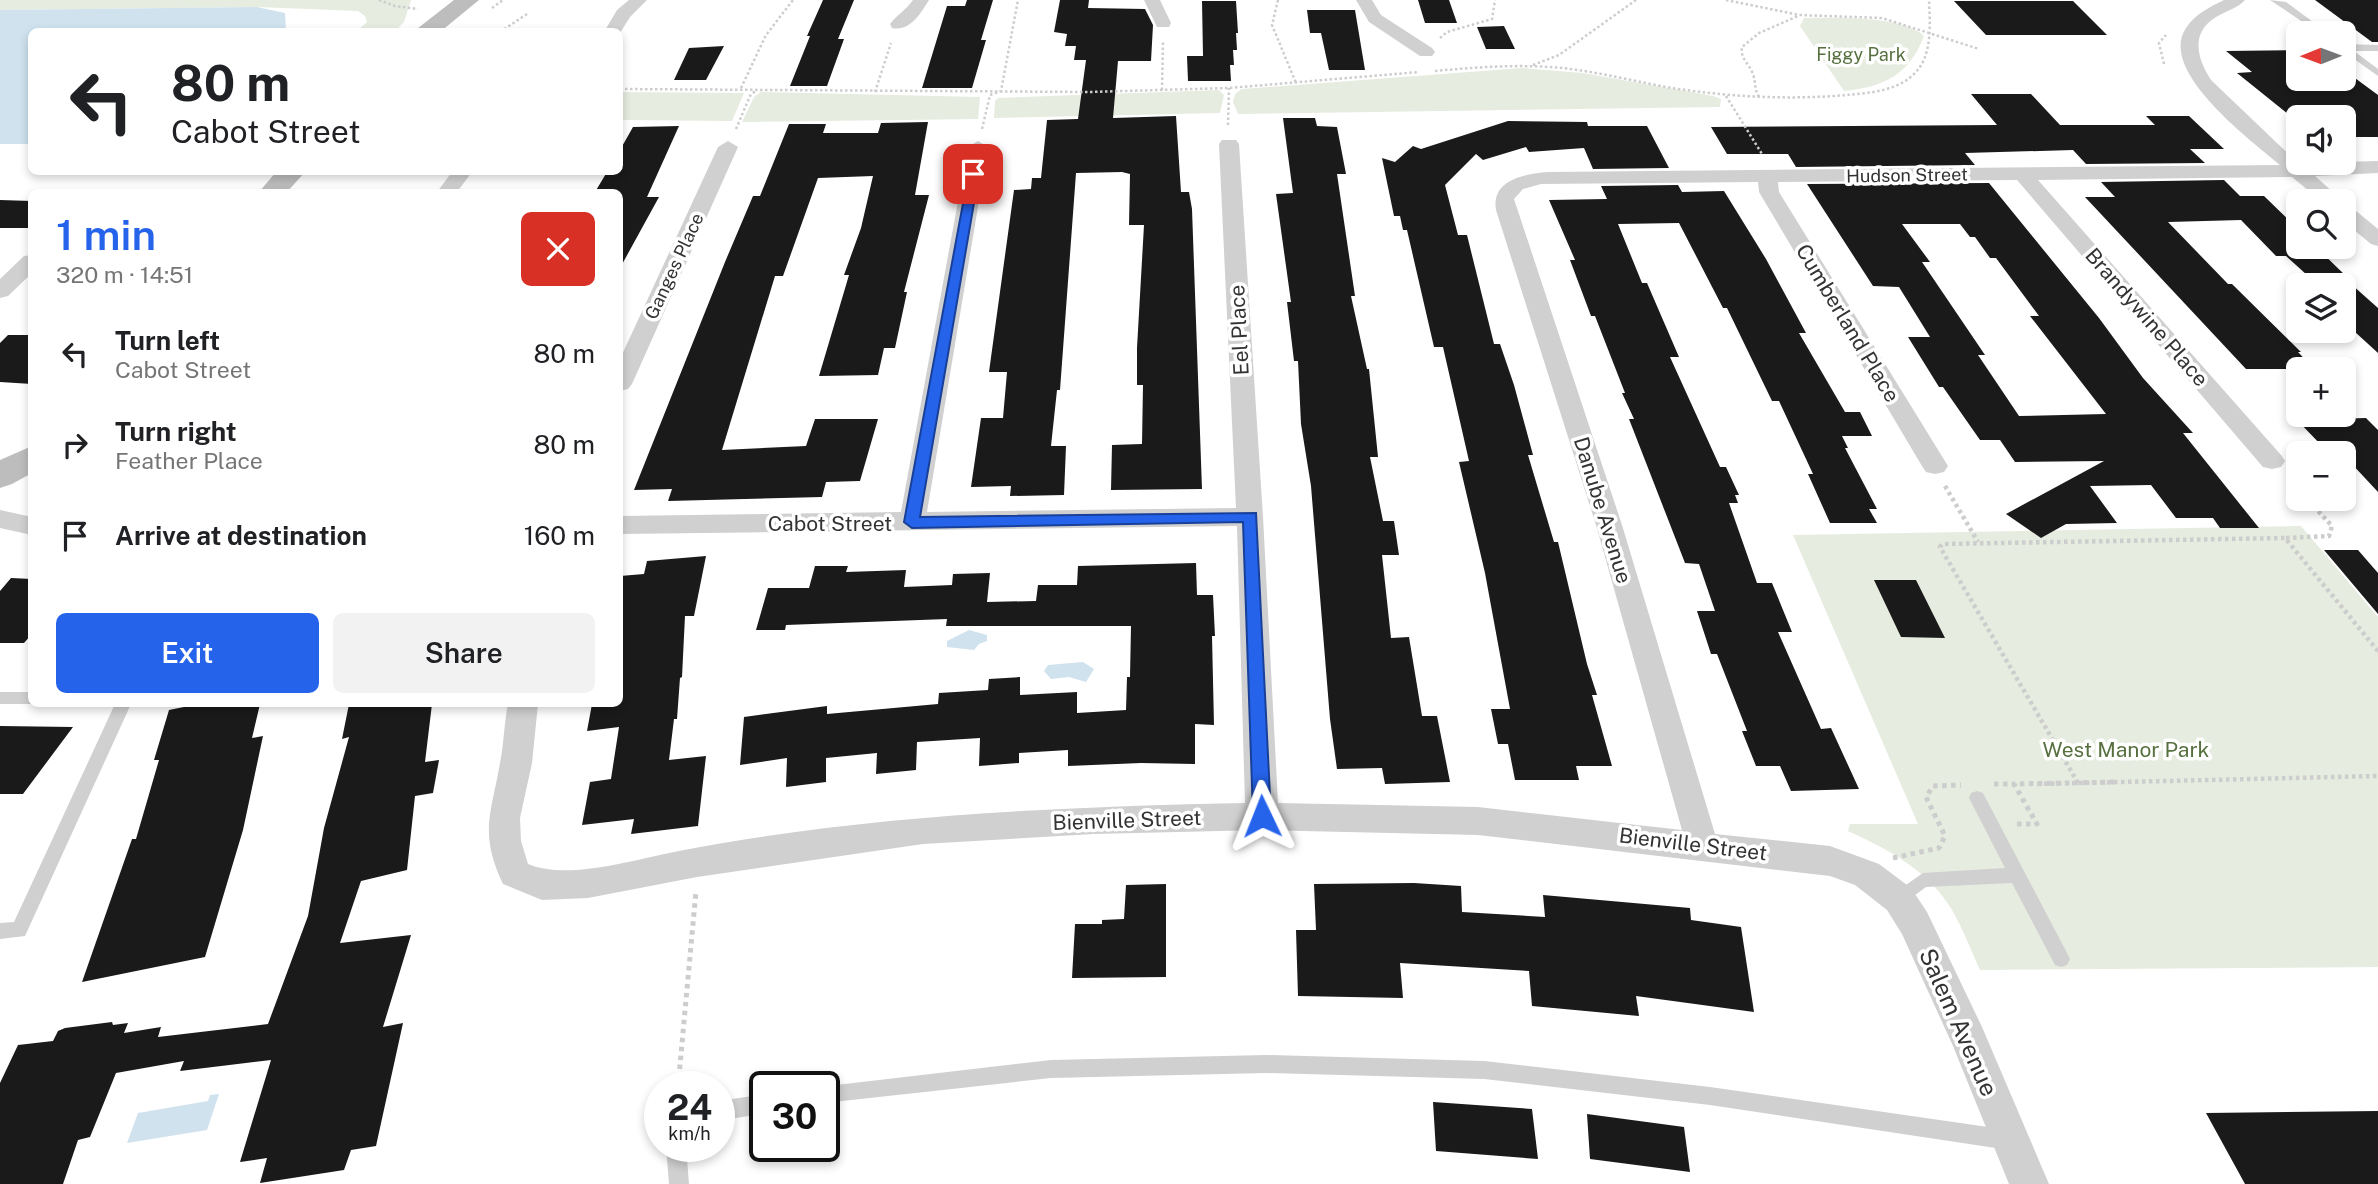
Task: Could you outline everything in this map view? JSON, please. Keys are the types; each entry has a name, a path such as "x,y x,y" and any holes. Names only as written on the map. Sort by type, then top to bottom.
{"street":[{"path":"430,28 468,0"},
{"path":"614,28 623,13 639,0"},
{"path":"898,24 912,13 921,0"},
{"path":"1152,0 1163,23"},
{"path":"1364,0 1375,18 1426,52"},
{"path":"2237,0 2211,12 2196,24 2188,40 2189,59 2198,78 2218,101 2286,161"},
{"name":"Eel Place","path":"1229,144 1250,517 1262,816"},
{"name":"Ganges Place","path":"623,377 728,147"},
{"path":"912,522 978,147"},
{"name":"Hudson Street","path":"2356,168 2378,167"},
{"name":"Hudson Street","path":"1519,183 1548,178 2286,170"},
{"name":"Brandywine Place","path":"2022,174 2272,461"},
{"path":"275,189 288,175"},
{"path":"2302,175 2319,189"},
{"name":"Cumberland Place","path":"1766,177 1769,192 1935,466"},
{"name":"Danube Avenue","path":"1519,183 1507,192 1504,199 1506,210 1609,525 1692,803 1701,844"},
{"path":"2356,221 2378,240"},
{"path":"0,258 28,259"},
{"path":"0,290 28,263"},
{"path":"0,476 28,459"},
{"name":"Cabot Street","path":"623,525 1250,517"},
{"path":"0,519 28,525"},
{"name":"Bienville Street","path":"523,707 516,764 501,820 503,846 515,874 542,885 588,883 697,862 923,830 1094,820 1262,816 1478,821 1701,844 1830,861 1867,874"},
{"name":"Salem Avenue","path":"1867,874 1899,899 1915,923 2029,1184"}],"lane":[{"path":"2274,0 2307,21"},
{"path":"2356,48 2378,48"},
{"path":"2356,57 2378,73"},
{"path":"0,698 28,698"},
{"path":"0,931 19,930 122,707"},
{"path":"1979,789 2015,875 2061,959"},
{"path":"1899,899 1923,880 2015,875"},
{"path":"840,1092 1051,1069 1266,1064 1484,1070 1710,1096 2011,1140"},
{"path":"677,1162 679,1184"}],"path":[{"path":"741,88 771,28 793,0"},
{"path":"1001,91 1018,0"},
{"path":"1278,0 1272,25 1296,83"},
{"path":"1426,52 1447,32 1492,19 1495,0"},
{"path":"1533,66 1559,55 1636,0"},
{"path":"1726,0 1799,15 1882,18 1979,50"},
{"path":"623,89 741,88 875,92 1161,90 1229,88 1499,66 1533,66 1593,72 1669,88 1726,95 1833,96 1888,88 1913,75 1926,52 1931,33 1929,0"},
{"path":"506,28 527,14"},
{"path":"1759,97 1754,89 1753,75 1741,55 1742,47 1755,36 1799,15"},
{"path":"1161,90 1163,23"},
{"path":"875,92 898,24"},
{"path":"1229,88 1229,144"},
{"path":"728,147 750,96 756,89"},
{"path":"978,147 990,95 1001,91"},
{"path":"1726,95 1770,168 1766,177"},
{"path":"1935,466 1979,543"},
{"path":"2078,783 1940,547 1942,544 2329,536 2332,526 2318,511"},
{"path":"2285,538 2378,652"},
{"path":"1867,874 1892,858 1939,848 1945,836 1926,797 1933,786 1979,789 2014,784 2378,776"},
{"path":"1992,825 2037,824 2014,784"},
{"path":"679,1071 697,862"}],"green space":[{"path":"0,0 411,0 404,22 398,28 360,28 367,22 365,16 358,11 257,7 0,10"},
{"name":"Figgy Park","path":"1804,18 1884,21 1914,29 1924,36 1911,60 1893,77 1871,86 1844,91 1800,26"},
{"path":"1522,68 1583,73 1713,96 1721,99 1720,107 1238,114 1233,102 1235,94 1242,89"},
{"path":"1219,90 1224,95 1220,113 994,118 995,101 998,98"},
{"path":"623,92 744,93 732,121 623,120"},
{"path":"761,92 980,97 978,119 742,122 754,97"},
{"name":"West Manor Park","path":"2301,526 2378,617 2378,967 1980,970 1952,910 1932,884 1878,845 1848,831 1850,824 1918,824 1793,535"}],"water":[{"path":"257,7 285,13 286,28 28,28 28,144 0,144 0,10"},
{"path":"969,630 987,635 987,641 974,650 947,647 947,641"},
{"path":"1083,662 1094,669 1086,682 1069,677 1051,679 1044,671 1048,665"},
{"path":"219,1094 207,1130 127,1143 138,1113 208,1101 210,1095"}],"building":[{"path":"823,0 854,0 838,39 844,39 827,86 790,86 810,36 807,36"},
{"path":"967,0 993,0 981,40 986,40 972,88 922,88 947,6 965,6"},
{"path":"1060,0 1089,0 1088,8 1145,9 1153,25 1151,61 1118,61 1113,118 1176,116 1181,192 1189,192 1192,209 1202,489 1111,490 1112,445 1142,444 1143,385 1137,385 1137,348 1144,225 1129,225 1130,174 1122,172 1076,173 1060,390 1057,390 1051,446 1066,446 1064,495 1010,496 1011,486 971,487 981,418 1003,418 1007,372 989,372 1014,190 1031,189 1032,178 1041,178 1047,120 1078,119 1086,60 1074,60 1076,46 1065,46 1067,34 1054,32"},
{"path":"1418,0 1449,0 1457,23 1425,23"},
{"path":"2315,0 2378,0 2378,42 2372,42 2356,30 2356,21 2344,21"},
{"path":"1202,1 1236,1 1237,50 1233,50 1234,65 1230,65 1231,81 1188,81 1187,56 1203,56"},
{"path":"1954,1 2073,1 2107,35 1986,35"},
{"path":"1307,10 1355,10 1365,70 1329,70 1321,33 1310,33"},
{"path":"1504,26 1515,49 1486,49 1477,27"},
{"path":"724,46 706,80 674,80 689,48"},
{"path":"2286,50 2286,91 2356,91 2356,79 2378,95 2378,137 2356,137 2356,105 2286,105 2286,112 2237,73 2252,72 2226,51"},
{"path":"1971,94 2031,94 2060,125 2155,125 2146,116 2189,116 2224,149 2190,149 2205,163 2086,164 2073,150 1965,153 1975,165 1796,167 1788,154 1727,154 1711,127 1997,125"},
{"path":"1283,118 1315,118 1317,126 1337,127 1346,174 1337,174 1355,296 1351,296 1369,369 1378,457 1370,457 1383,521 1394,521 1399,555 1382,555 1391,638 1409,637 1422,716 1437,716 1450,782 1385,784 1382,768 1337,769 1330,719 1311,486 1301,424 1298,361 1294,361 1287,302 1291,302 1276,194 1293,193"},
{"path":"1508,121 1587,122 1588,126 1647,126 1669,168 1593,169 1584,148 1529,152 1526,147 1483,160 1476,154 1445,185 1458,235 1467,235 1494,344 1500,344 1514,385 1533,455 1528,455 1554,542 1558,542 1597,695 1592,695 1612,766 1576,766 1579,780 1515,780 1508,744 1498,744 1491,709 1510,709 1485,573 1459,462 1469,461 1443,347 1434,347 1407,230 1403,230 1400,216 1394,216 1382,158 1395,162 1413,146 1421,149"},
{"path":"928,122 915,195 929,195 904,292 907,292 895,348 884,348 878,375 819,376 849,275 844,275 861,228 873,176 818,178 783,276 775,276 722,450 806,446 815,419 878,419 860,481 826,482 822,497 668,501 672,489 634,490 725,262 753,196 760,196 789,124 826,124 823,133 878,133 881,123"},
{"path":"679,126 647,197 659,197 623,263 623,189 597,189 605,175 623,175 623,145 633,127"},
{"path":"2224,180 2240,196 2264,196 2286,217 2286,256 2276,256 2241,220 2168,222 2228,284 2232,284 2286,337 2286,343 2292,343 2301,352 2298,352 2303,357 2286,357 2286,369 2246,369 2085,197 2115,197 2101,182"},
{"path":"1989,183 2099,318 2143,378 2193,433 2183,433 2259,528 2220,528 2213,518 2176,518 2151,485 2090,486 2117,523 2066,524 2041,538 2006,514 2104,461 2015,462 2000,440 1980,440 1943,387 1939,387 1908,337 1930,337 1899,287 1873,286 1807,184","holes":["1902,224 1960,224 1970,237 1975,237 1990,258 1996,258 2039,316 2030,316 2106,414 2019,416 1978,355 1985,355 1922,262 1930,262"]},
{"path":"1678,185 1682,192 1724,191 1766,259 1806,333 1799,333 1845,412 1860,412 1872,436 1842,436 1848,448 1845,448 1877,509 1869,509 1877,523 1830,523 1808,474 1813,474 1779,401 1772,401 1727,308 1723,308 1679,223 1618,224 1642,283 1647,283 1679,357 1670,357 1720,467 1726,467 1739,495 1735,495 1738,503 1729,503 1757,583 1772,583 1792,632 1778,632 1821,729 1831,728 1859,789 1791,791 1780,766 1756,766 1742,731 1747,731 1717,654 1711,654 1697,611 1715,611 1699,564 1685,563 1629,419 1634,419 1622,393 1625,393 1595,316 1591,316 1570,260 1575,260 1549,200 1607,199 1601,186"},
{"path":"0,200 28,201 28,228 0,228"},
{"path":"2289,259 2328,259 2343,273 2305,273"},
{"path":"2356,288 2378,308 2378,353 2356,333"},
{"path":"8,335 28,335 28,384 0,382 0,343"},
{"path":"2356,418 2366,418 2378,430 2378,492 2356,468 2356,441 2317,441 2304,427 2356,427"},
{"path":"2324,550 2358,550 2378,573 2378,614"},
{"path":"706,556 694,616 685,616 682,677 669,760 706,756 698,826 631,834 634,819 582,825 590,782 611,779 619,727 587,731 591,707 623,707 623,576 644,574 647,561"},
{"path":"1196,563 1197,595 1213,595 1215,636 1212,636 1214,725 1195,724 1195,764 1068,766 1068,750 1019,753 1019,763 979,766 980,738 917,742 916,770 876,774 877,753 826,758 826,782 786,787 787,758 740,765 744,717 827,706 827,714 938,704 939,693 988,690 989,679 1020,677 1020,695 1077,692 1077,713 1126,710 1131,626 946,626 947,619 786,625 785,630 756,630 768,588 809,588 815,566 848,566 846,572 906,570 904,587 952,585 953,574 990,573 987,602 1036,601 1038,585 1077,585 1078,566"},
{"path":"11,578 28,579 28,638 24,643 0,643 0,591"},
{"path":"1874,580 1916,580 1945,638 1901,637"},
{"path":"184,707 259,707 252,738 263,736 243,830 205,957 82,982 132,839 136,839 159,760 154,760 169,710"},
{"path":"348,707 432,707 425,762 439,760 433,793 415,796 407,870 361,881 340,943 411,935 383,1027 403,1023 376,1146 351,1150 344,1170 260,1183 267,1158 240,1162 271,1060 180,1071 184,1061 116,1073 90,1137 78,1140 63,1184 0,1184 0,1083 18,1045 53,1041 58,1031 65,1028 112,1022 113,1025 128,1023 124,1033 161,1027 158,1037 268,1024 308,916 324,828 349,737 342,739"},
{"path":"0,726 73,727 23,794 0,794"},
{"path":"1414,883 1461,886 1462,912 1545,917 1543,895 1690,908 1691,920 1741,927 1754,1012 1636,996 1639,1016 1532,1006 1529,971 1400,963 1403,998 1298,996 1296,930 1316,930 1314,884"},
{"path":"1166,884 1166,977 1072,978 1075,924 1102,924 1102,920 1124,919 1126,885"},
{"path":"1433,1102 1532,1109 1538,1159 1436,1151"},
{"path":"2378,1111 2378,1184 2245,1184 2206,1113"},
{"path":"1587,1114 1684,1127 1690,1172 1590,1159"}],"route":[{"path":"973,174 912,522 1250,517 1262,816"}]}
